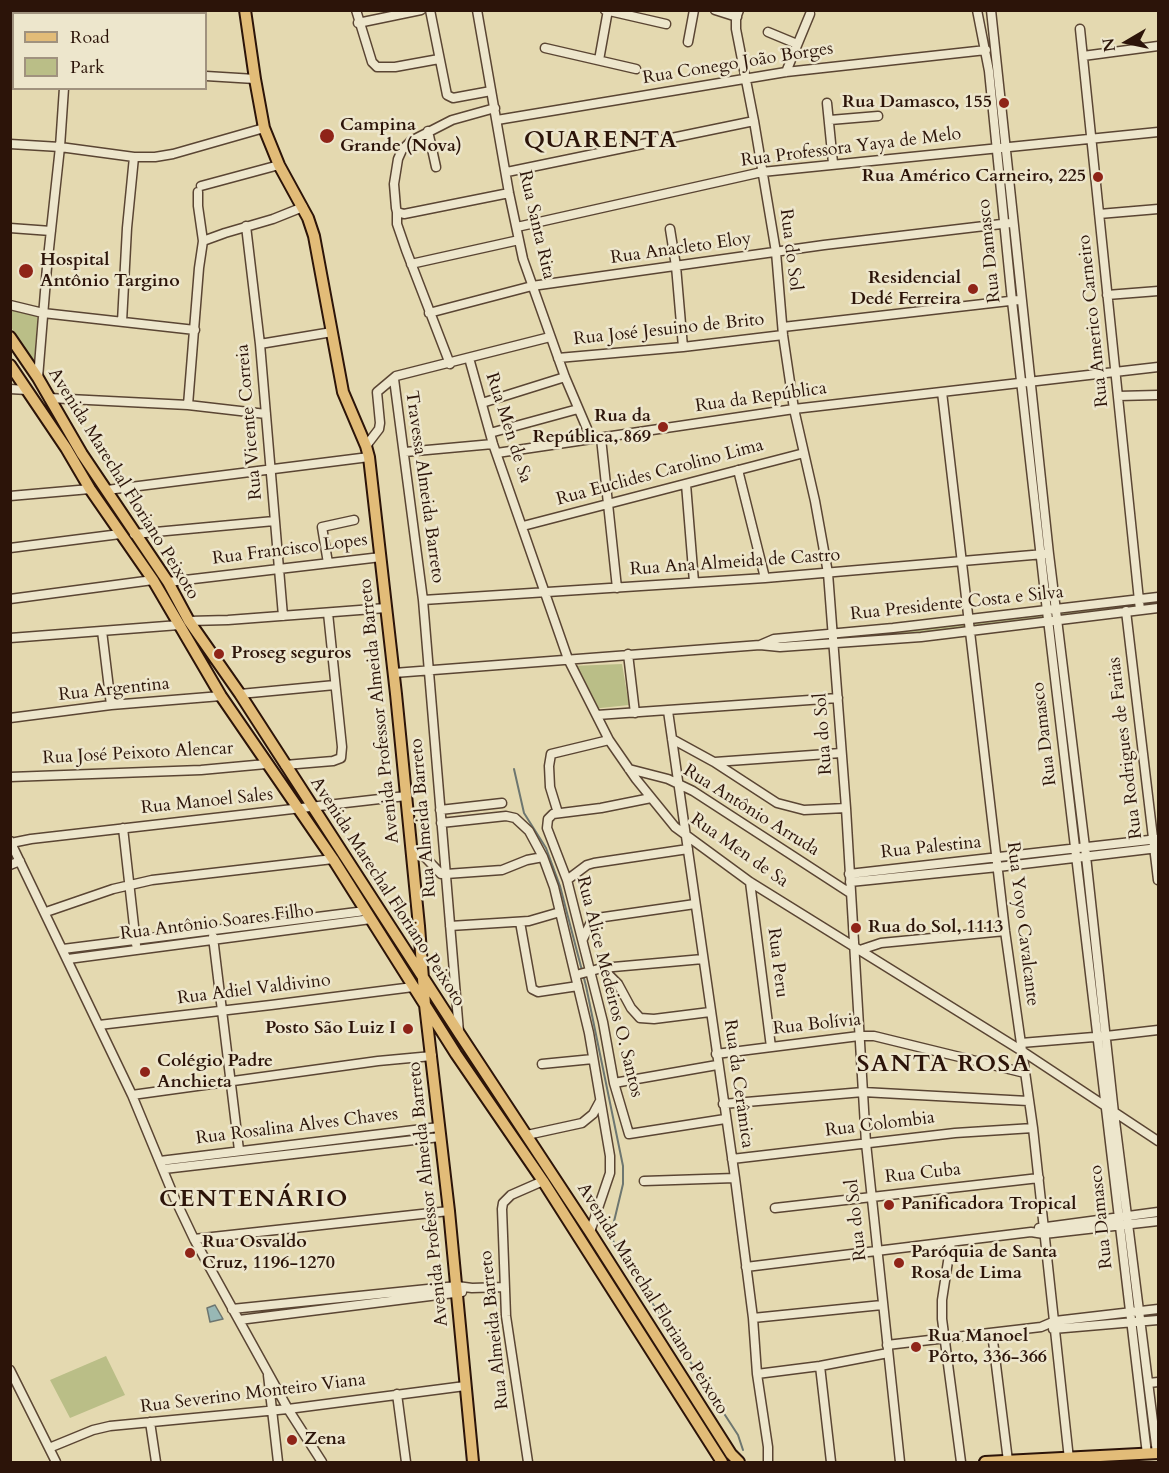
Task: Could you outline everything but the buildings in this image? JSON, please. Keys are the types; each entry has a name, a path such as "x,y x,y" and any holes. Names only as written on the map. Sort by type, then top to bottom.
{"main road":[{"name":"Avenida Professor Almeida Barreto","path":"245,10 264,128 279,165 303,207 314,236 343,392 369,457 394,673 425,1005 449,1211 473,1462"},
{"name":"Avenida Marechal Floriano Peixoto","path":"10,337 38,378 82,454 168,582 184,623 221,696 333,859 413,987 543,1181 722,1462"},
{"name":"Avenida Marechal Floriano Peixoto","path":"10,365 120,534 184,623 240,694 590,1232 725,1445 739,1462"},
{"path":"985,1462 1154,1453"}],"street":[{"path":"356,10 358,23 374,65 384,68 439,59"},
{"path":"358,23 421,10"},
{"path":"430,10 446,90 450,98 491,91"},
{"name":"Rua Santa Rita","path":"477,10 519,240 550,338 591,438"},
{"path":"688,42 694,10"},
{"path":"715,10 738,14"},
{"name":"Rua Damasco","path":"978,10 1001,148"},
{"name":"Rua Damasco","path":"991,10 1001,148 1045,554 1102,1037 1114,1113 1124,1221 1129,1313 1154,1453"},
{"path":"599,60 607,11 666,24"},
{"name":"Rua do Sol","path":"738,14 735,24 776,252 783,331 794,409 828,573 846,808 850,893 857,948 859,1036 870,1197 900,1462"},
{"path":"786,72 810,14"},
{"name":"Rua Americo Carneiro","path":"1080,29 1140,610"},
{"path":"768,32 797,44"},
{"path":"1083,56 1158,46"},
{"path":"545,48 636,69"},
{"name":"Rua Conego João Borges","path":"497,120 786,72 986,50"},
{"path":"207,76 255,80"},
{"path":"38,378 64,90"},
{"path":"826,103 830,120 833,163"},
{"path":"450,364 397,224 394,184 398,159 402,150 411,141 428,131 452,120 495,108"},
{"path":"830,120 878,116"},
{"path":"507,172 754,121"},
{"path":"10,144 60,147 134,157 155,157 264,128"},
{"path":"428,131 436,168"},
{"name":"Rua Professora Yaya de Melo","path":"517,227 762,172 833,163 1158,132"},
{"path":"122,322 127,228 134,157"},
{"path":"188,405 203,241 198,206 199,189 279,165"},
{"path":"396,210 411,212 509,193"},
{"path":"203,241 303,207"},
{"path":"1099,214 1158,209"},
{"name":"Rua Anacleto Eloy","path":"429,313 532,286 776,252 1009,224"},
{"name":"Rua Vicente Correia","path":"246,226 260,344 283,616"},
{"path":"10,228 51,231"},
{"path":"670,229 676,266 683,347"},
{"path":"411,264 519,240"},
{"path":"1107,295 1158,291"},
{"name":"Rua José Jesuino de Brito","path":"558,358 683,347 783,331 1017,301"},
{"path":"10,305 43,313 195,330"},
{"path":"260,344 332,332"},
{"path":"366,446 379,429 377,392 400,374 450,364 550,338"},
{"name":"Rua Men de Sa","path":"469,358 490,433 568,659 609,740 675,827 750,882 1021,1047 1114,1113 1158,1141"},
{"name":"Rua da República","path":"405,452 495,448 601,438 794,409 1158,367"},
{"path":"482,403 565,377"},
{"name":"Travessa Almeida Barreto","path":"394,379 423,600"},
{"path":"10,389 27,390"},
{"name":"Rua Yoyo Cavalcante","path":"942,392 1005,931 1033,1128 1069,1459"},
{"path":"1118,396 1158,395"},
{"path":"49,398 188,405 266,414"},
{"path":"490,433 578,409"},
{"path":"601,438 617,588"},
{"name":"Rua Euclides Carolino Lima","path":"523,526 804,453"},
{"path":"106,490 369,457"},
{"path":"738,470 765,578"},
{"path":"686,484 694,582"},
{"path":"10,496 90,489"},
{"path":"328,563 322,527 354,520"},
{"path":"134,534 274,521"},
{"path":"10,548 120,534"},
{"name":"Rua Ana Almeida de Castro","path":"423,600 765,578 1045,554"},
{"name":"Rua Francisco Lopes","path":"168,582 381,557"},
{"path":"10,599 153,580"},
{"name":"Rua Presidente Costa e Silva","path":"394,673 760,645 769,647 834,644 971,631 1158,597"},
{"name":"Rua Almeida Barreto","path":"423,600 459,1033"},
{"path":"10,638 386,608"},
{"name":"Rua Presidente Costa e Silva","path":"760,645 770,640 969,619 1158,608"},
{"name":"Rua Rodrigues de Farias","path":"1126,611 1156,844 1158,880"},
{"path":"285,765 333,761 341,758 342,747 328,613"},
{"path":"102,631 111,705"},
{"path":"628,654 635,713"},
{"path":"240,694 335,685"},
{"name":"Rua Argentina","path":"10,718 111,705 221,696"},
{"path":"597,715 838,698"},
{"name":"Rua da Cerâmica","path":"668,711 735,1178 768,1462"},
{"name":"Rua Alice Medeiros O. Santos","path":"590,1232 610,1173 610,1156 578,986 583,973 583,939 567,880 547,828 554,814 549,766 551,754 609,740"},
{"path":"672,740 714,762 760,793 790,808 804,810 846,808"},
{"path":"714,762 841,753"},
{"name":"Rua José Peixoto Alencar","path":"10,777 201,770 266,764"},
{"name":"Rua Antônio Arruda","path":"629,769 678,783 850,893"},
{"name":"Rua Manoel Sales","path":"11,842 406,796"},
{"path":"554,814 651,798"},
{"path":"440,810 502,803"},
{"name":"Rua Alice Medeiros O. Santos","path":"441,823 506,816 522,823 536,842 583,973 629,1134 726,1119"},
{"path":"123,828 137,950"},
{"path":"11,842 132,1095 194,1239 288,1409 322,1462"},
{"name":"Rua Palestina","path":"849,878 1156,844"},
{"path":"411,849 423,855 441,874 502,870 527,860 543,857"},
{"path":"567,880 587,865 594,863 688,849"},
{"path":"46,912 129,884 333,859"},
{"path":"10,865 20,861"},
{"name":"Rua Peru","path":"750,882 771,1047"},
{"path":"583,939 591,922 597,918 695,904"},
{"path":"450,926 538,920 560,912"},
{"name":"Rua Antônio Soares Filho","path":"63,949 212,930 368,915"},
{"name":"Rua Antônio Soares Filho","path":"68,959 213,941 368,915"},
{"path":"520,922 531,987 538,992 578,986"},
{"path":"212,930 239,1150"},
{"path":"857,948 889,942 1005,931"},
{"path":"583,973 602,968 703,959"},
{"path":"602,968 618,984 631,1008 640,1018 654,1019 710,1012"},
{"name":"Rua Adiel Valdivino","path":"99,1024 413,987"},
{"path":"1021,1047 1158,1030"},
{"name":"Rua Bolívia","path":"716,1054 859,1036 885,1038 1025,1073"},
{"name":"Rua Damasco","path":"1102,1037 1106,1107 1140,1317 1154,1382 1154,1453"},
{"path":"132,1095 378,1061 432,1056"},
{"path":"542,1064 593,1059"},
{"path":"614,1083 717,1065"},
{"path":"723,1104 863,1092 1028,1101"},
{"path":"527,1136 582,1123 593,1114 601,1100"},
{"name":"Rua Colombia","path":"732,1159 955,1133 1033,1128"},
{"name":"Rua Rosalina Alves Chaves","path":"162,1165 239,1150 440,1132"},
{"name":"Rua Rosalina Alves Chaves","path":"162,1165 440,1132"},
{"path":"644,1182 735,1178"},
{"name":"Rua Cuba","path":"775,1208 1038,1178"},
{"name":"Rua Almeida Barreto","path":"528,1462 506,1316 501,1225 503,1203 511,1195 543,1181"},
{"path":"194,1239 449,1211"},
{"path":"1124,1221 1158,1212"},
{"path":"746,1267 1124,1221 1158,1221"},
{"path":"951,1242 942,1300 944,1339 961,1462"},
{"path":"239,1320 472,1288 504,1287"},
{"path":"232,1309 457,1290"},
{"path":"753,1318 882,1305"},
{"path":"1056,1325 1131,1323 1158,1309"},
{"path":"757,1374 820,1366 888,1349 944,1339 1129,1313 1158,1320"},
{"path":"992,1333 1008,1461"},
{"path":"820,1366 831,1462"},
{"path":"267,1369 278,1462"},
{"path":"10,1370 56,1462"},
{"name":"Rua Severino Monteiro Viana","path":"49,1448 93,1430 110,1426 288,1409 465,1386"},
{"path":"397,1394 406,1462"},
{"path":"150,1422 156,1462"}],"green space":[{"path":"11,308 38,309 34,363 11,327"},
{"path":"1158,599 1158,606 974,628 769,646 770,641"},
{"path":"622,664 629,705 591,709 571,666"},
{"path":"106,1356 125,1395 70,1418 50,1380"}],"water":[{"path":"215,1305 223,1319 210,1322 207,1308"}],"waterway":[{"path":"514,769 524,813 546,848 560,886 586,986 623,1166 623,1184 611,1234 615,1246 738,1435 743,1450"}],"place":[{"name":"Rua Damasco, 155","path":"1004,103"},
{"name":"Campina Grande (Nova)","path":"327,136"},
{"name":"Rua Américo Carneiro, 225","path":"1098,177"},
{"name":"Hospital Antônio Targino","path":"26,271"},
{"name":"Residencial Dedé Ferreira","path":"973,289"},
{"name":"Rua da República, 869","path":"663,427"},
{"name":"Proseg seguros","path":"219,654"},
{"name":"Rua do Sol, 1113","path":"856,928"},
{"name":"Posto São Luiz I","path":"408,1029"},
{"name":"Colégio Padre Anchieta","path":"145,1072"},
{"name":"Panificadora Tropical","path":"889,1205"},
{"name":"Rua Osvaldo Cruz, 1196-1270","path":"190,1253"},
{"name":"Paróquia de Santa Rosa de Lima","path":"899,1263"},
{"name":"Rua Manoel Pôrto, 336-366","path":"916,1347"},
{"name":"Zena","path":"292,1440"}],"district":[{"name":"QUARENTA","path":"601,141"},
{"name":"SANTA ROSA","path":"944,1065"},
{"name":"CENTENÁRIO","path":"254,1200"}]}
